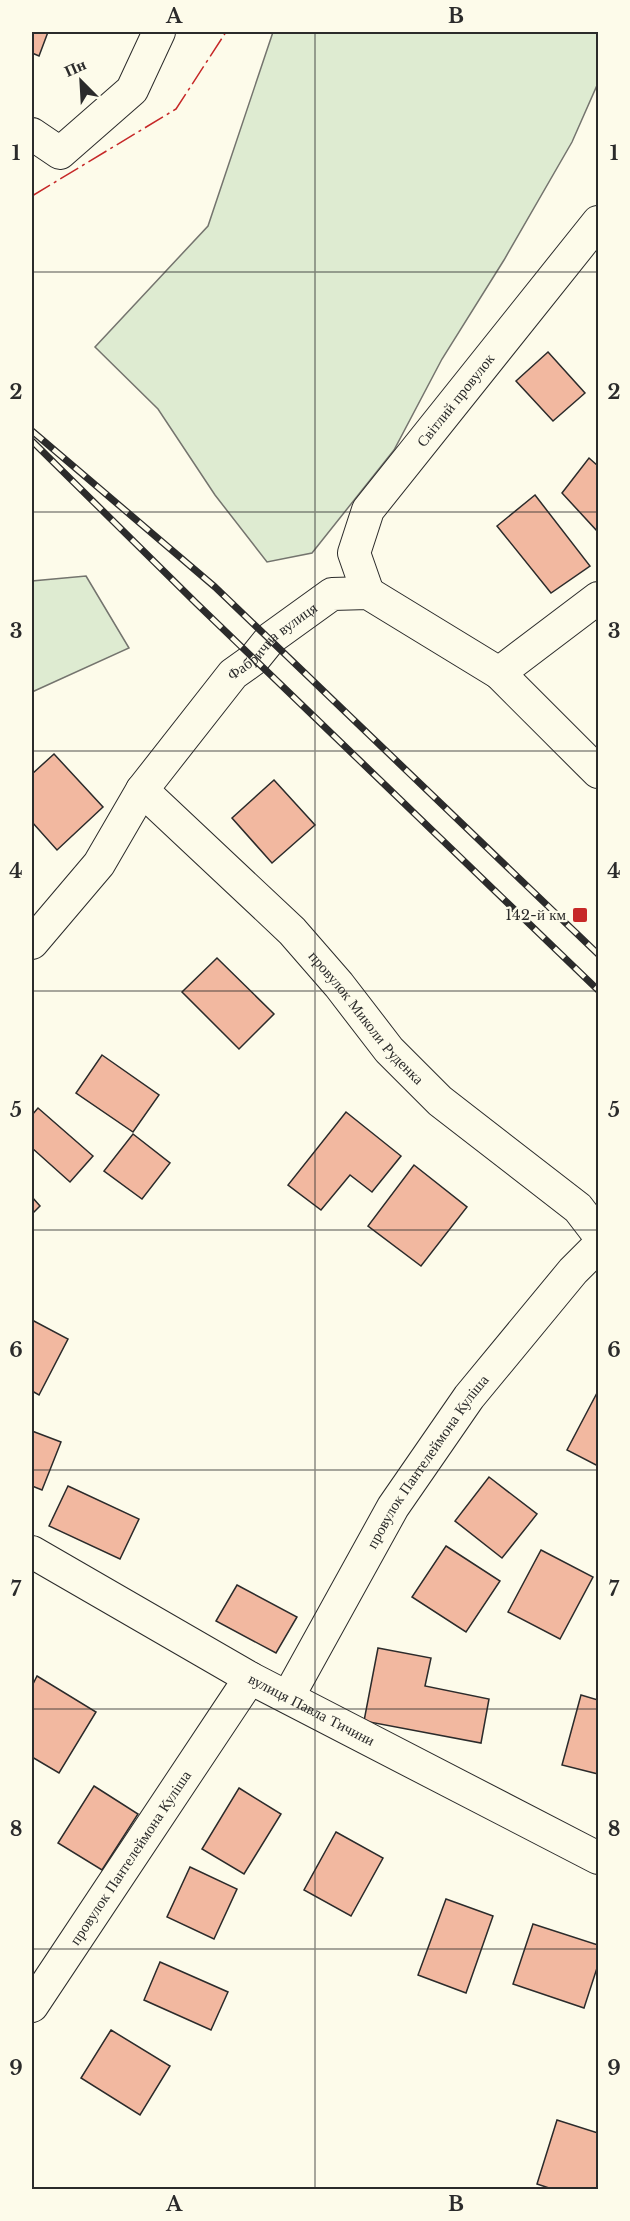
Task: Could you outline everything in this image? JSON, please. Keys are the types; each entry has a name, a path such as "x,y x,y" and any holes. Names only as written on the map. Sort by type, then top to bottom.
{"street":[{"path":"32,134 60,153 132,90 159,32"},
{"name":"Світлий провулок","path":"368,593 354,553 368,510 598,222"},
{"path":"368,593 499,673 598,772"},
{"name":"Фабрична вулиця","path":"32,943 99,864 142,790 233,674 254,659 271,638 332,594 368,593"},
{"path":"499,673 598,598"},
{"name":"провулок Миколи Руденка","path":"142,790 292,931 339,985 389,1050 440,1101 578,1208 598,1234"},
{"name":"провулок Пантелеймона Куліша","path":"288,1697 393,1507 469,1397 573,1271 598,1246"},
{"name":"вулиця Павла Тичини","path":"32,1552 250,1677 598,1858"},
{"name":"провулок Пантелеймона Куліша","path":"32,2006 250,1677"}],"green space":[{"path":"273,32 598,32 598,83 572,142 504,260 442,359 394,450 312,553 267,562 215,495 158,409 95,347 208,226"},
{"path":"86,576 129,648 32,692 32,581"}],"building":[{"path":"32,32 48,32 39,56 32,53"},
{"path":"548,352 585,393 553,421 516,381"},
{"path":"589,458 598,466 598,532 562,493"},
{"path":"535,495 590,566 551,593 497,526"},
{"path":"54,754 103,807 57,850 32,822 32,774"},
{"path":"274,780 315,825 272,863 232,818"},
{"path":"217,958 274,1014 239,1049 182,992"},
{"path":"102,1055 159,1095 133,1132 76,1093"},
{"path":"38,1108 93,1156 70,1182 32,1148 32,1115"},
{"path":"346,1112 401,1156 372,1192 350,1175 321,1210 288,1185"},
{"path":"133,1134 170,1163 142,1199 104,1171"},
{"path":"414,1165 467,1207 421,1266 368,1226"},
{"path":"32,1197 40,1206 32,1214"},
{"path":"32,1320 68,1339 39,1395 32,1391"},
{"path":"598,1391 598,1466 567,1450"},
{"path":"32,1431 61,1442 42,1490 32,1486"},
{"path":"489,1477 537,1514 502,1558 455,1521"},
{"path":"68,1486 139,1519 120,1559 49,1526"},
{"path":"446,1546 500,1581 466,1632 412,1597"},
{"path":"541,1550 593,1577 560,1639 508,1612"},
{"path":"237,1585 297,1617 276,1653 216,1621"},
{"path":"378,1648 431,1658 425,1686 489,1699 481,1743 364,1721"},
{"path":"37,1676 96,1712 59,1773 32,1757 32,1686"},
{"path":"581,1695 598,1700 598,1774 562,1765"},
{"path":"94,1786 138,1814 102,1870 58,1843"},
{"path":"239,1788 281,1814 244,1874 202,1849"},
{"path":"336,1832 383,1858 351,1916 304,1890"},
{"path":"190,1867 237,1889 214,1939 167,1917"},
{"path":"446,1899 493,1916 466,1993 418,1975"},
{"path":"533,1924 598,1945 598,1965 584,2008 513,1984"},
{"path":"160,1962 228,1992 211,2030 144,2000"},
{"path":"111,2030 170,2066 140,2115 81,2078"},
{"path":"557,2120 598,2133 598,2190 555,2190 537,2184"}],"railway":[{"path":"32,431 215,587 598,954"},
{"path":"32,441 196,603 598,990"}],"power":[{"path":"32,196 176,109 226,32"}],"place":[{"name":"142-й км","path":"580,915"}]}
